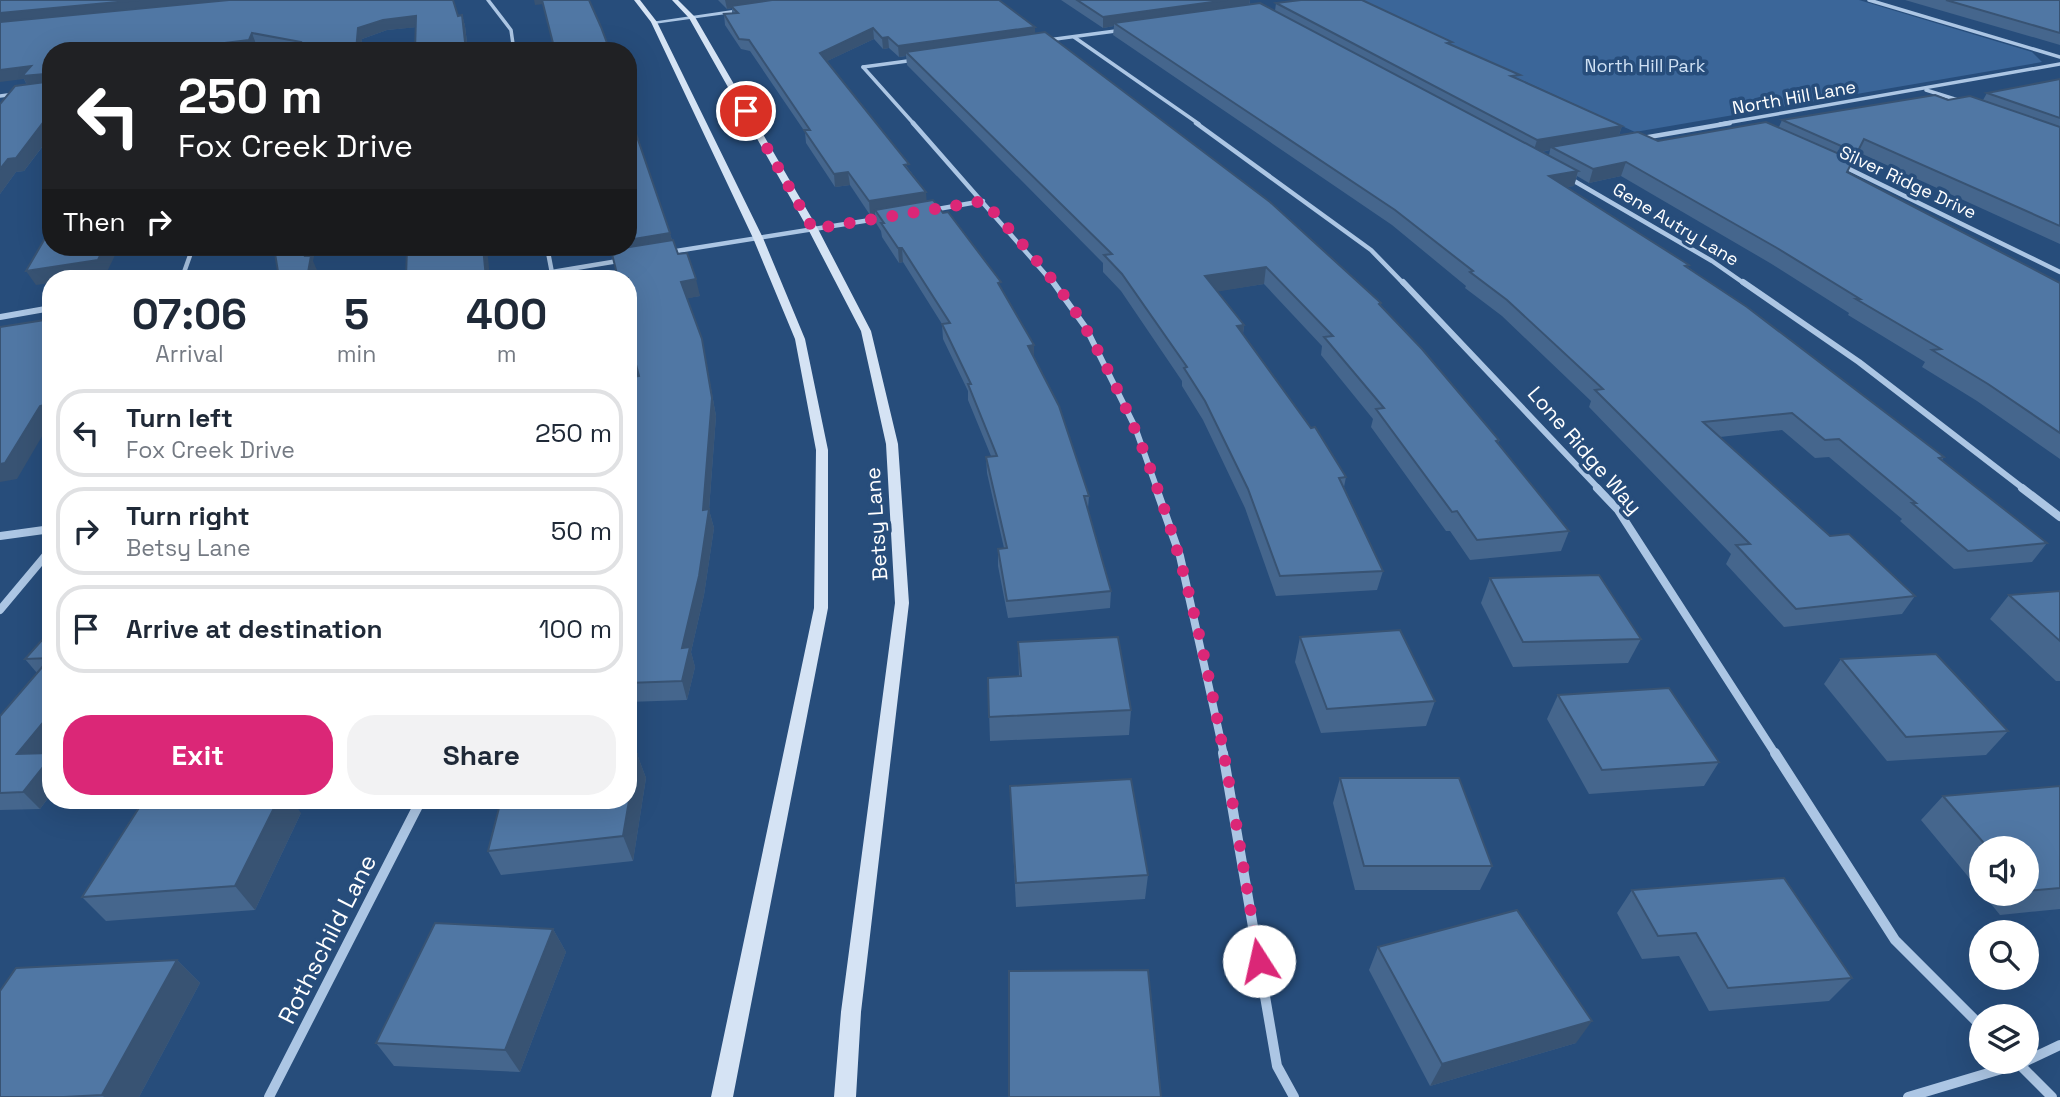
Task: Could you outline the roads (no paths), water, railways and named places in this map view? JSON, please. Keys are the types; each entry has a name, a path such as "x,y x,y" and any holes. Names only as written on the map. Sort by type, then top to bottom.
{"main road":[{"path":"637,0 654,22 758,238 800,339 822,450 821,608 722,1097"},
{"name":"Betsy Lane","path":"675,0 692,17 813,229 866,331 892,444 902,603 851,1012 845,1097"}],"street":[{"path":"488,0 511,30 513,42"},
{"path":"1869,0 2060,57"},
{"path":"654,22 756,9"},
{"path":"1048,41 1127,29"},
{"name":"Lone Ridge Way","path":"1074,37 1371,250 1618,510 1895,940 1969,1015"},
{"path":"915,60 863,67 1042,267 1086,328 1135,427 1180,556 1228,775 1277,1066 1294,1097"},
{"name":"North Hill Lane","path":"1637,139 2060,64"},
{"path":"1922,89 1962,102"},
{"path":"0,96 25,93"},
{"path":"1741,121 1753,127"},
{"name":"Silver Ridge Drive","path":"1835,162 2060,272"},
{"name":"Gene Autry Lane","path":"1563,174 1723,268 1859,362 2060,517"},
{"path":"928,210 984,201"},
{"path":"659,254 887,217"},
{"path":"577,270 632,259"},
{"path":"0,317 42,310"},
{"path":"0,536 42,531"},
{"path":"0,610 42,560"},
{"name":"Rothschild Lane","path":"269,1097 416,809"},
{"path":"2039,1055 2060,1045"},
{"path":"1908,1097 1985,1074"},
{"path":"2032,1074 2052,1097"}],"park label":[{"name":"North Hill Park","path":"1645,65"}]}
